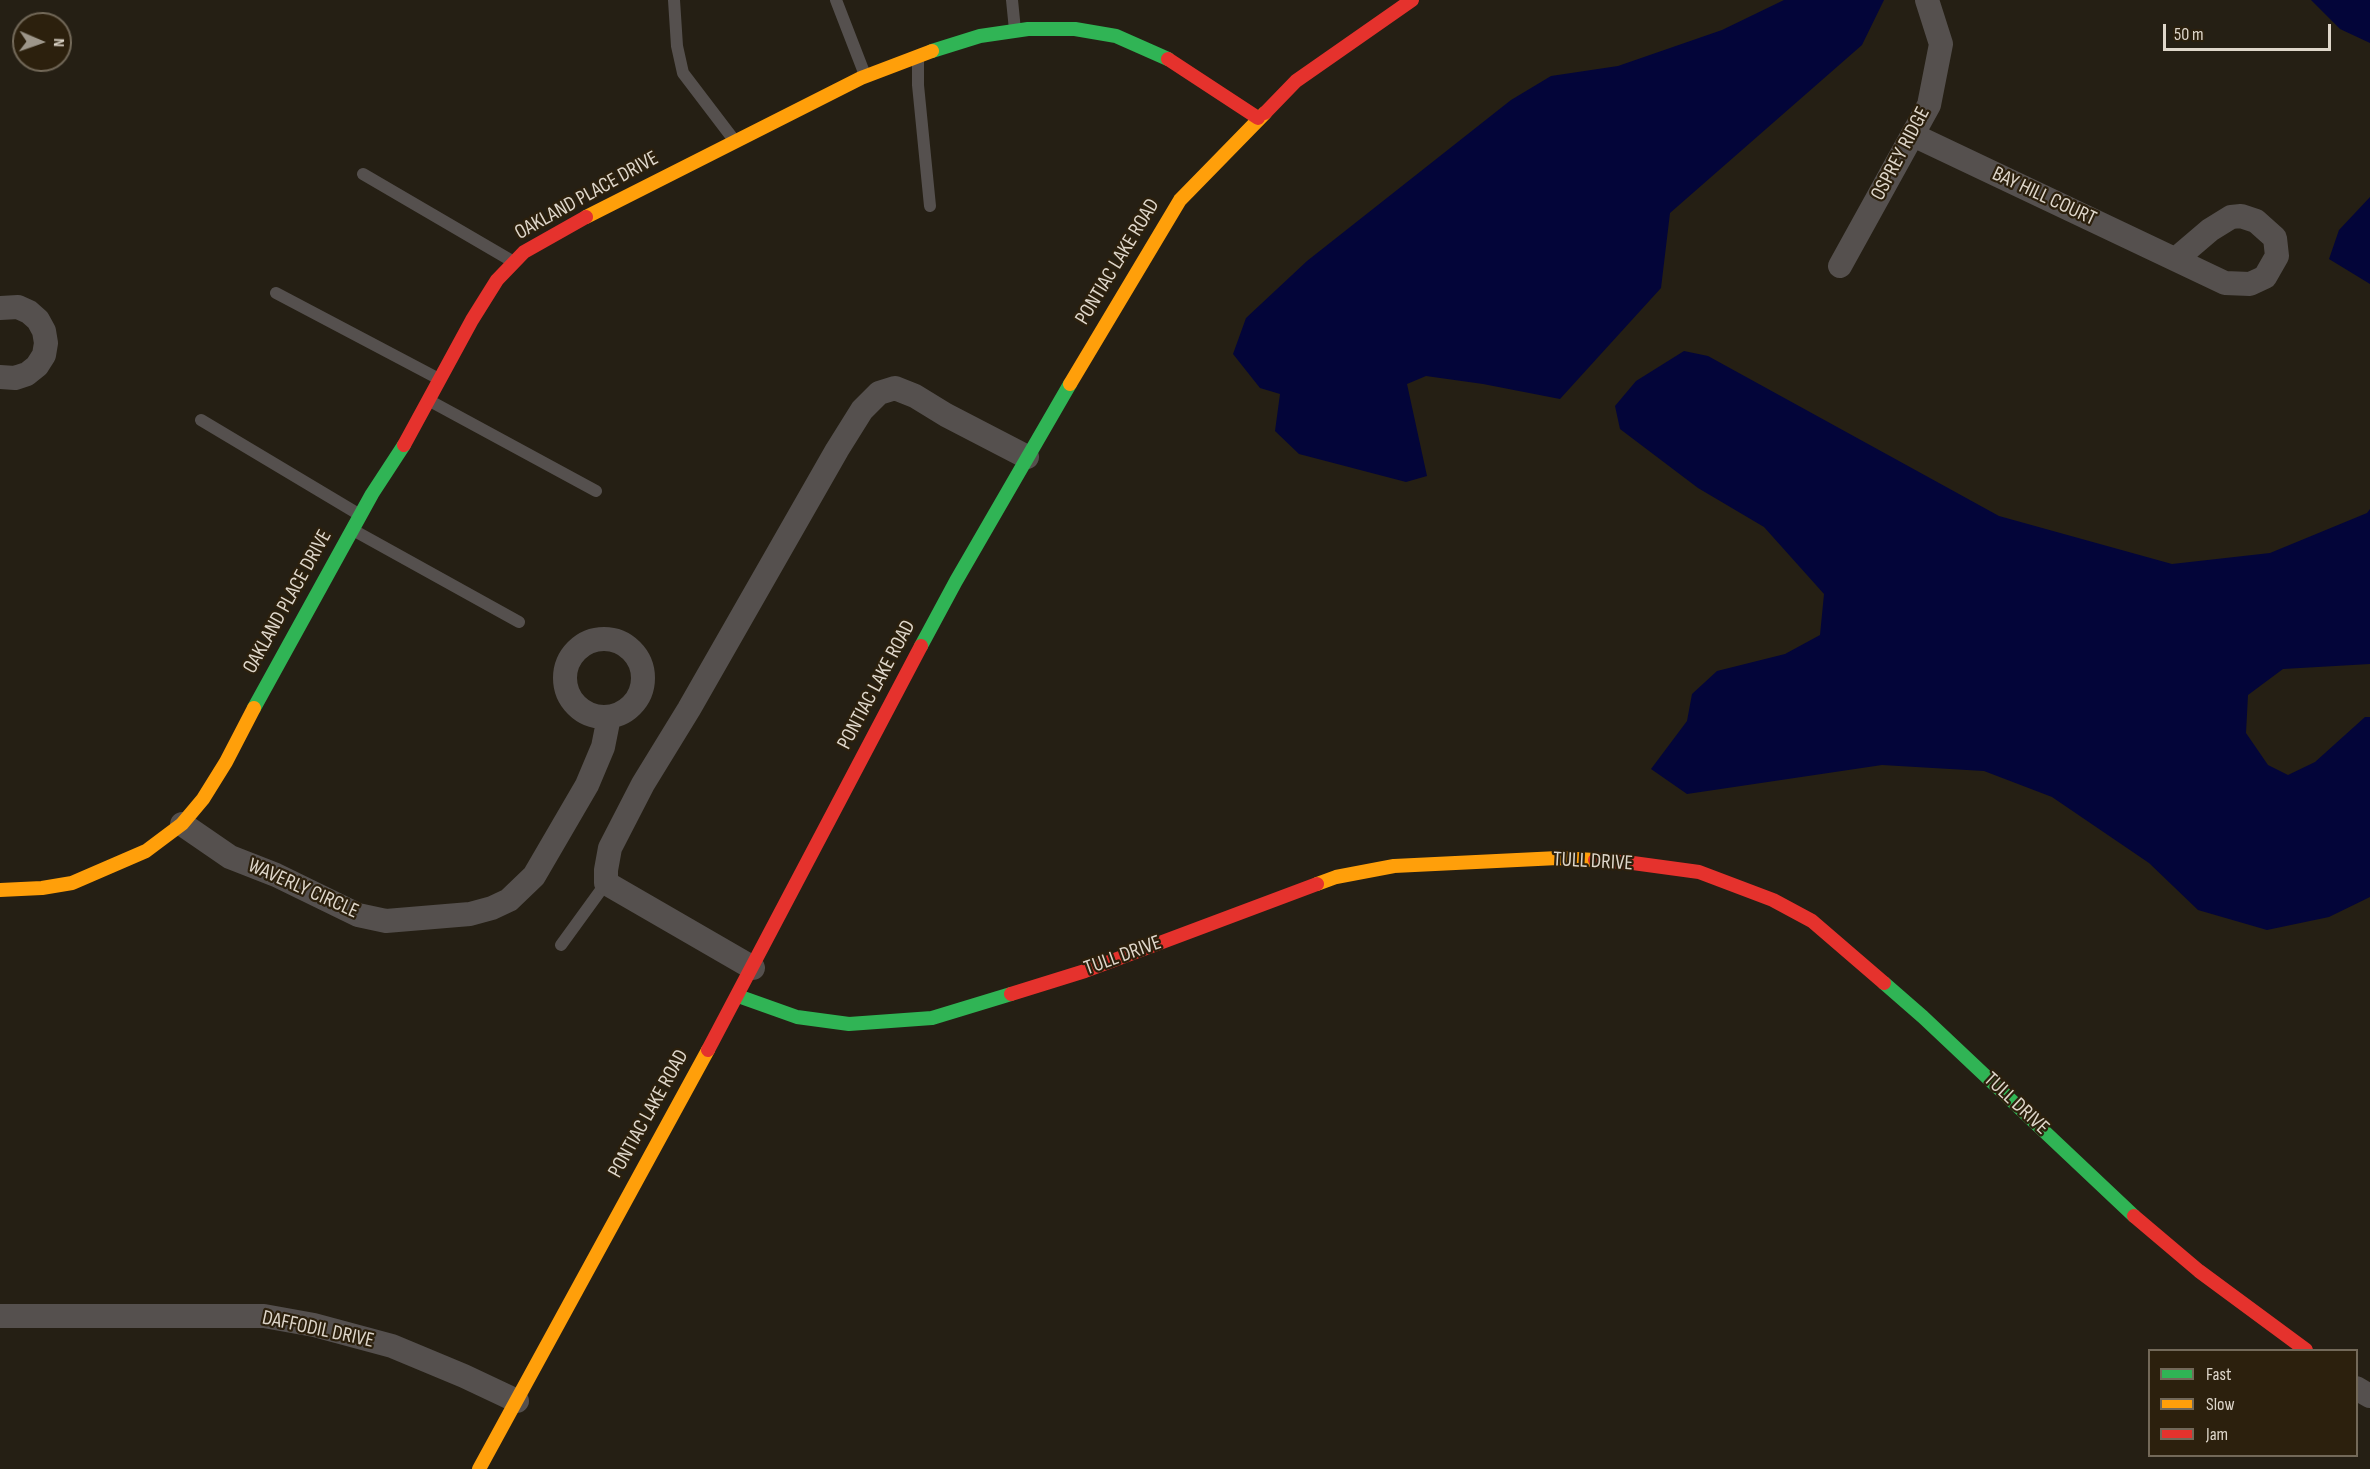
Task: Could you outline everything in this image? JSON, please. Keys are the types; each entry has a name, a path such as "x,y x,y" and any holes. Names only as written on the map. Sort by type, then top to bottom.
{"street":[{"name":"PONTIAC LAKE ROAD","path":"479,1469 738,996 786,899 956,581 1180,200 1296,81 1412,0"},
{"name":"OSPREY RIDGE","path":"1840,266 1929,105 1941,44 1927,0"},
{"name":"OAKLAND PLACE DRIVE","path":"0,890 42,888 72,883 146,851 182,824 203,799 226,762 278,661 360,515 429,400 472,320 497,280 524,252 564,228 865,77 918,55 980,36 1015,31 1075,29 1116,36 1165,57 1258,118"},
{"name":"BAY HILL COURT","path":"1913,135 2176,259"},
{"path":"0,308 18,307 29,312 38,320 44,331 46,343 40,361 27,374 15,378 0,377"},
{"path":"753,968 606,883 610,848 643,784 862,410 879,393 895,388 915,396 946,415 1027,457"},
{"name":"WAVERLY CIRCLE","path":"182,824 230,856 276,875 358,915 386,921 470,914 509,900 534,876 587,785 603,747 609,717"},
{"name":"TULL DRIVE","path":"738,996 797,1017 849,1024 932,1018 1085,971 1336,877 1383,868 1558,858 1633,863 1699,872 1773,900 1812,921 1923,1017 2132,1214 2199,1271 2305,1349"},
{"name":"DAFFODIL DRIVE","path":"0,1316 264,1316 314,1325 392,1346 517,1401"}],"lane":[{"path":"674,0 677,46 683,73 735,141"},
{"path":"836,0 865,77"},
{"path":"1011,0 1015,31"},
{"path":"918,55 918,85 930,206"},
{"path":"363,174 513,262"},
{"path":"276,293 440,380"},
{"path":"429,400 596,491"},
{"path":"201,420 360,515"},
{"path":"352,530 519,622"},
{"path":"561,945 606,883"}],"shaded area":[{"path":"1784,0 1884,0 1862,45 1670,213 1661,288 1560,399 1426,376 1407,384 1427,476 1406,482 1299,454 1275,431 1280,394 1260,388 1233,354 1246,318 1307,261 1511,100 1551,76 1618,66 1722,30"},
{"path":"2311,0 2370,0 2370,43 2340,29"},
{"path":"2370,197 2370,284 2329,259 2339,230"},
{"path":"1684,351 1708,356 1999,516 2172,564 2270,553 2367,513 2370,509 2370,664 2283,669 2248,695 2246,733 2268,765 2288,775 2315,762 2365,717 2370,717 2370,897 2329,917 2267,930 2198,910 2149,863 2052,797 1984,771 1882,765 1687,794 1651,769 1687,721 1692,694 1717,671 1785,654 1820,635 1824,594 1764,527 1698,488 1620,429 1615,406 1636,381"}],"traffic: fast":[{"path":"932,51 980,36 1028,29 1075,29 1116,36 1168,59"},
{"path":"921,646 1070,384"},
{"path":"254,708 372,494 404,445"},
{"path":"1884,983 2134,1216"},
{"path":"738,996 797,1017 849,1024 932,1018 1011,994"}],"traffic: slow":[{"path":"586,217 861,78 932,51"},
{"path":"1070,384 1180,200 1265,113"},
{"path":"0,890 42,888 72,883 146,851 182,824 203,799 226,762 254,708"},
{"path":"1317,884 1336,877 1394,866 1558,858 1595,860"},
{"path":"479,1469 708,1050"}],"traffic: jam":[{"path":"1265,113 1296,81 1412,0"},
{"path":"1168,59 1258,118"},
{"path":"404,445 472,320 497,280 524,252 586,217"},
{"path":"708,1050 921,646"},
{"path":"1595,860 1699,872 1773,900 1812,921 1884,983"},
{"path":"1011,994 1085,971 1317,884"},
{"path":"2134,1216 2199,1271 2305,1349"}]}
